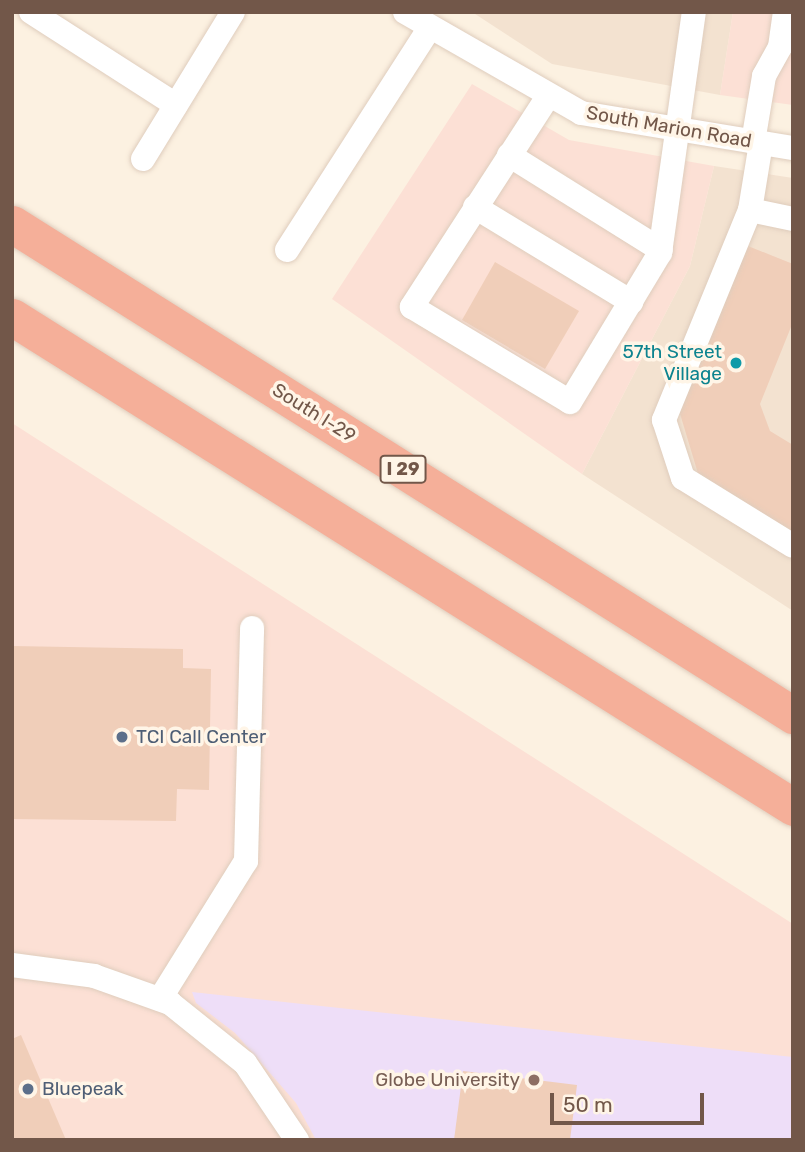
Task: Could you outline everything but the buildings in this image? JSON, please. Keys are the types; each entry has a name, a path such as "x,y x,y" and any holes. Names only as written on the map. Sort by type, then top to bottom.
{"highway":[{"name":"South I-29","path":"12,223 793,715"},
{"path":"12,317 793,807"}],"street":[{"path":"31,12 176,105"},
{"path":"143,159 233,12"},
{"name":"South Marion Road","path":"405,12 429,29 547,98 592,116 793,148"},
{"path":"547,98 412,303 414,310 570,402 661,250 694,12"},
{"path":"785,12 785,53 764,76 750,210 664,420 683,478 793,546"},
{"path":"287,250 429,29"},
{"path":"509,155 661,250"},
{"path":"475,207 631,302"},
{"path":"750,210 793,219"},
{"path":"160,999 246,861 251,628"},
{"path":"12,965 94,976 160,999 245,1063 297,1140"}],"shaded area":[{"path":"472,12 733,12 720,95 552,64"},
{"path":"733,12 793,12 793,105 720,95"},
{"path":"472,84 569,140 714,166 690,266 582,474 332,299"},
{"path":"714,166 793,178 793,611 582,474 690,266"},
{"path":"12,423 793,924 793,1140 12,1140"},
{"name":"Globe University","path":"192,992 793,1057 793,1140 316,1140 296,1103 235,1033 196,1003"}],"place":[{"name":"57th Street Village","path":"736,363"},
{"name":"TCI Call Center","path":"122,737"},
{"name":"Globe University","path":"534,1080"},
{"name":"Bluepeak","path":"28,1089"}]}
